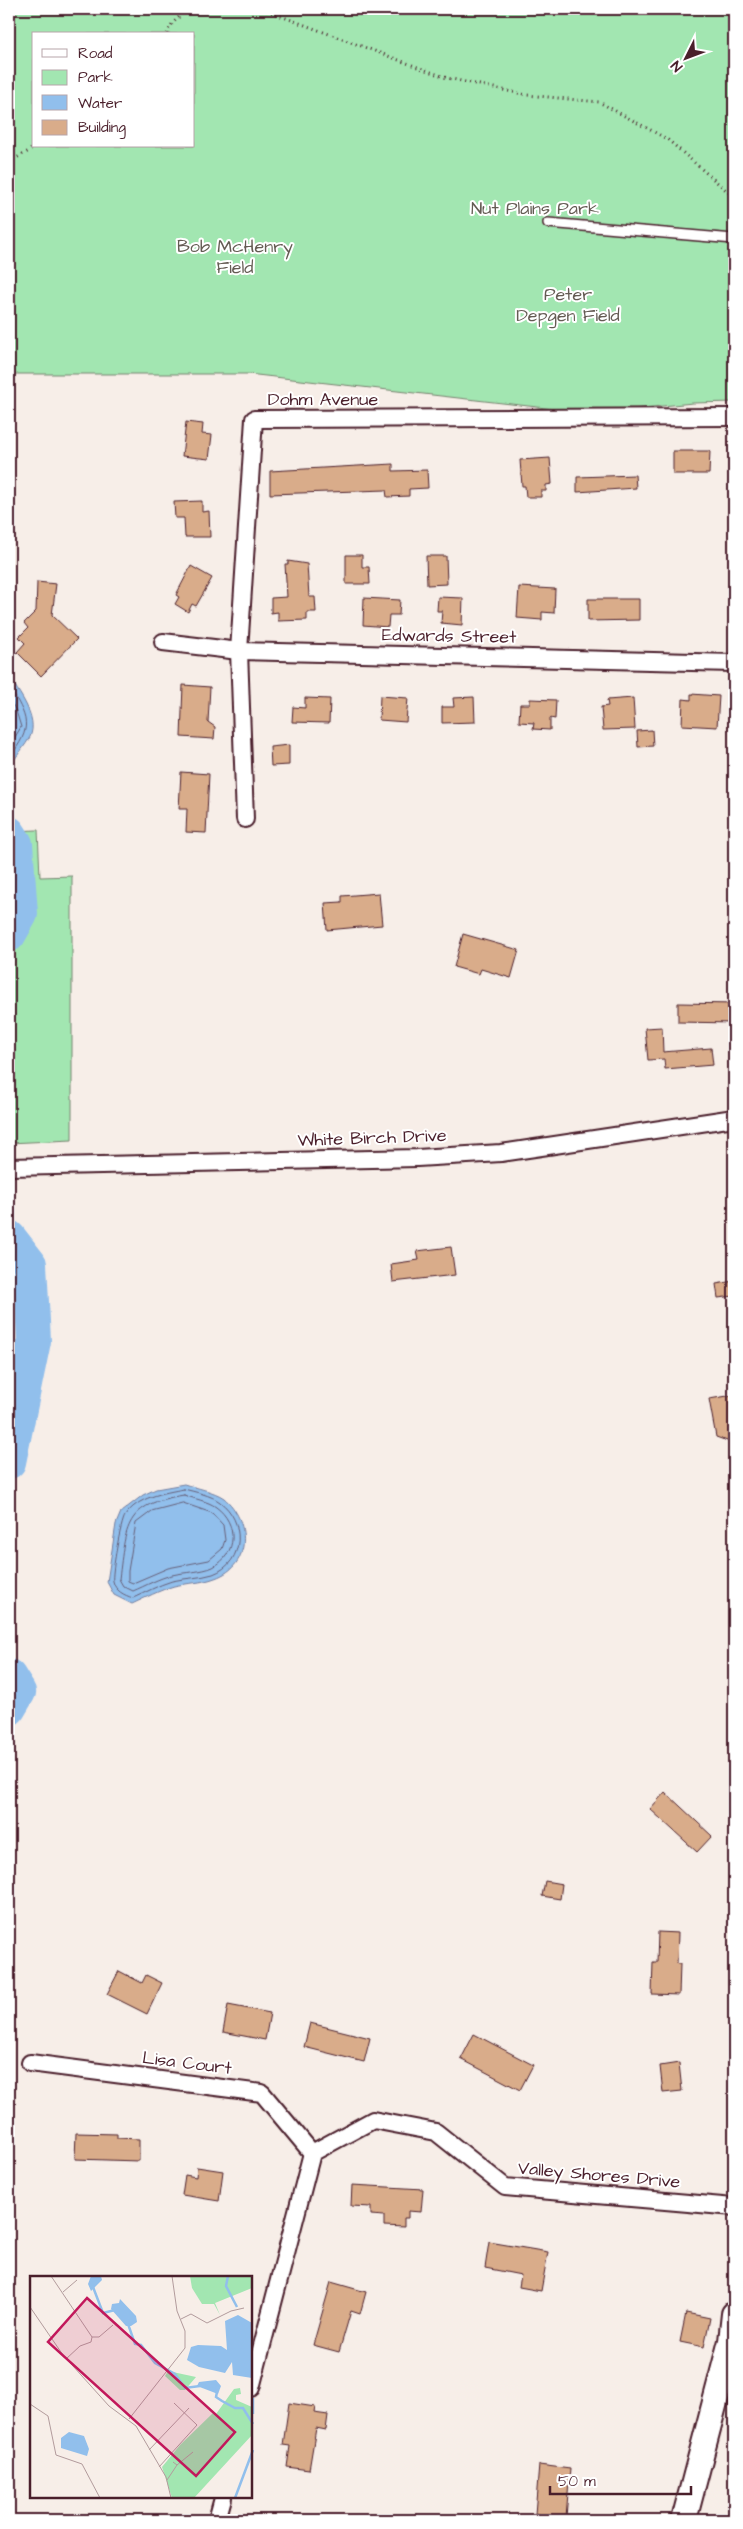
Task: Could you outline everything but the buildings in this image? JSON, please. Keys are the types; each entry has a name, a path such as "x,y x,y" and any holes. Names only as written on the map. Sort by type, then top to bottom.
{"street":[{"name":"Dohm Avenue","path":"245,819 239,651 254,419 734,417"},
{"name":"Edwards Street","path":"163,642 239,651 734,663"},
{"name":"White Birch Drive","path":"9,1167 417,1158 501,1153 734,1118"},
{"name":"Lisa Court","path":"30,2063 262,2093 312,2152"},
{"name":"Valley Shores Drive","path":"312,2152 373,2120 436,2132 505,2187 734,2207"},
{"path":"252,2384 312,2152"},
{"path":"684,2520 731,2341 734,2314"},
{"path":"217,2520 223,2499"}],"lane":[{"path":"548,223 734,239"}],"path":[{"path":"168,32 172,24 187,9"},
{"path":"262,9 447,78 527,95 599,102 667,139 734,197"},
{"path":"9,162 29,152 32,148"}],"green space":[{"name":"Nut Plains Park","path":"9,9 734,9 734,402 693,403 590,413 248,374 10,374"},
{"path":"38,830 40,877 72,876 72,1140 9,1143 9,831"}],"water":[{"path":"9,676 22,697 32,721 30,737 12,763 9,763"},
{"path":"184,1484 220,1496 233,1507 243,1530 244,1541 236,1563 227,1572 215,1578 174,1586 132,1604 114,1595 107,1582 116,1524 121,1512 143,1495 156,1489"}],"waterway":[{"path":"9,833 16,844 21,914 9,935"},
{"path":"9,1237 30,1264 34,1341 9,1462"},
{"path":"9,1676 19,1692 9,1709"}],"park label":[{"name":"Bob McHenry Field","path":"235,256"},
{"name":"Peter Depgen Field","path":"568,304"}]}
